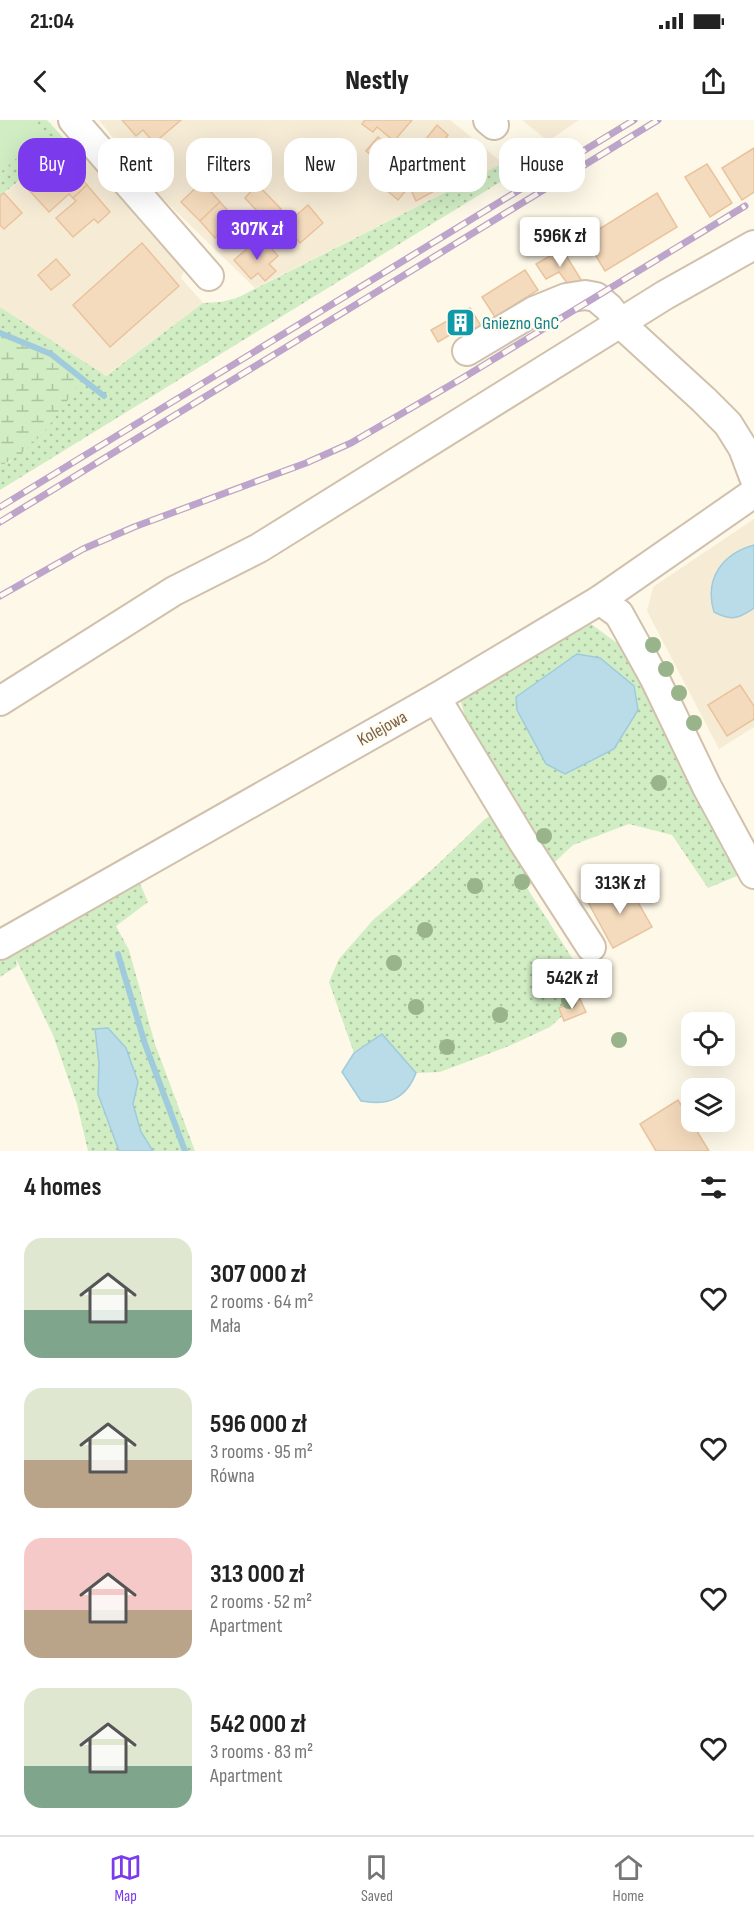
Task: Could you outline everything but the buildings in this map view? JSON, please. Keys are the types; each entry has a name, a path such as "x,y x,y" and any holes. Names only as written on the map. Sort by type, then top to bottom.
{"street":[{"path":"73,120 209,276"},
{"path":"0,700 174,591 259,548 665,295 754,245"},
{"path":"467,351 534,311 566,298 585,295 596,297 621,324 728,424 743,448 754,477"},
{"name":"Kolejowa","path":"0,945 436,698 600,600 754,493"},
{"path":"600,600 619,614 655,679 707,787 754,874"},
{"path":"436,698 522,840 591,947"}],"shaded area":[{"path":"99,120 450,120 472,138 369,138 369,192 445,192 255,288 156,192 174,192 174,138 113,138"},
{"path":"522,120 579,120 552,138 544,138"},
{"path":"487,150 499,160 499,165 487,171"},
{"path":"86,160 98,171 98,192 118,192 186,266 181,278 203,303 105,376 0,307 0,197 18,182 18,192 86,192"},
{"path":"754,519 754,727 719,749 647,611 653,587"}],"green space":[{"path":"0,120 47,120 63,138 18,138 18,181 0,196"},
{"path":"0,120 35,120 46,132 39,138 18,138 18,157 0,173"},
{"path":"499,165 499,183 487,190 487,171"},
{"path":"446,192 484,192 0,490 0,466 11,461 51,354 0,333 0,307 106,376 203,303 237,298"},
{"path":"0,333 51,354 82,379 37,440 26,450 0,466"},
{"path":"591,624 625,649 754,869 708,888 672,835 629,824 573,845 527,888 592,989 550,1027 509,1046 440,1072 416,1073 382,1034 354,1053 329,982 339,959 373,920 435,867 484,820 507,804 474,748 460,699"},
{"path":"137,877 148,902 116,926 129,950 155,1044 195,1151 88,1151 77,1104 53,1035 16,959 17,966 0,977 0,959 14,954"}],"water":[{"path":"754,545 754,608 743,615 730,618 714,612 712,589 718,570 733,555"},
{"path":"577,654 600,658 634,686 638,710 614,749 565,774 546,764 517,710 516,697"},
{"path":"108,1028 126,1048 138,1082 133,1104 141,1132 153,1151 119,1151 98,1094 99,1063 95,1029"},
{"path":"382,1034 416,1073 407,1089 395,1099 380,1102 361,1101 342,1072 354,1053"}],"waterway":[{"path":"0,333 51,354 104,396"},
{"path":"118,954 145,1044 185,1151"}],"railway":[{"path":"0,507 634,120"},
{"path":"0,522 658,120"},
{"path":"0,596 83,549 134,527 306,463 351,443 461,379 745,206"}],"place":[{"name":"Gniezno GnC","path":"461,323"}]}
